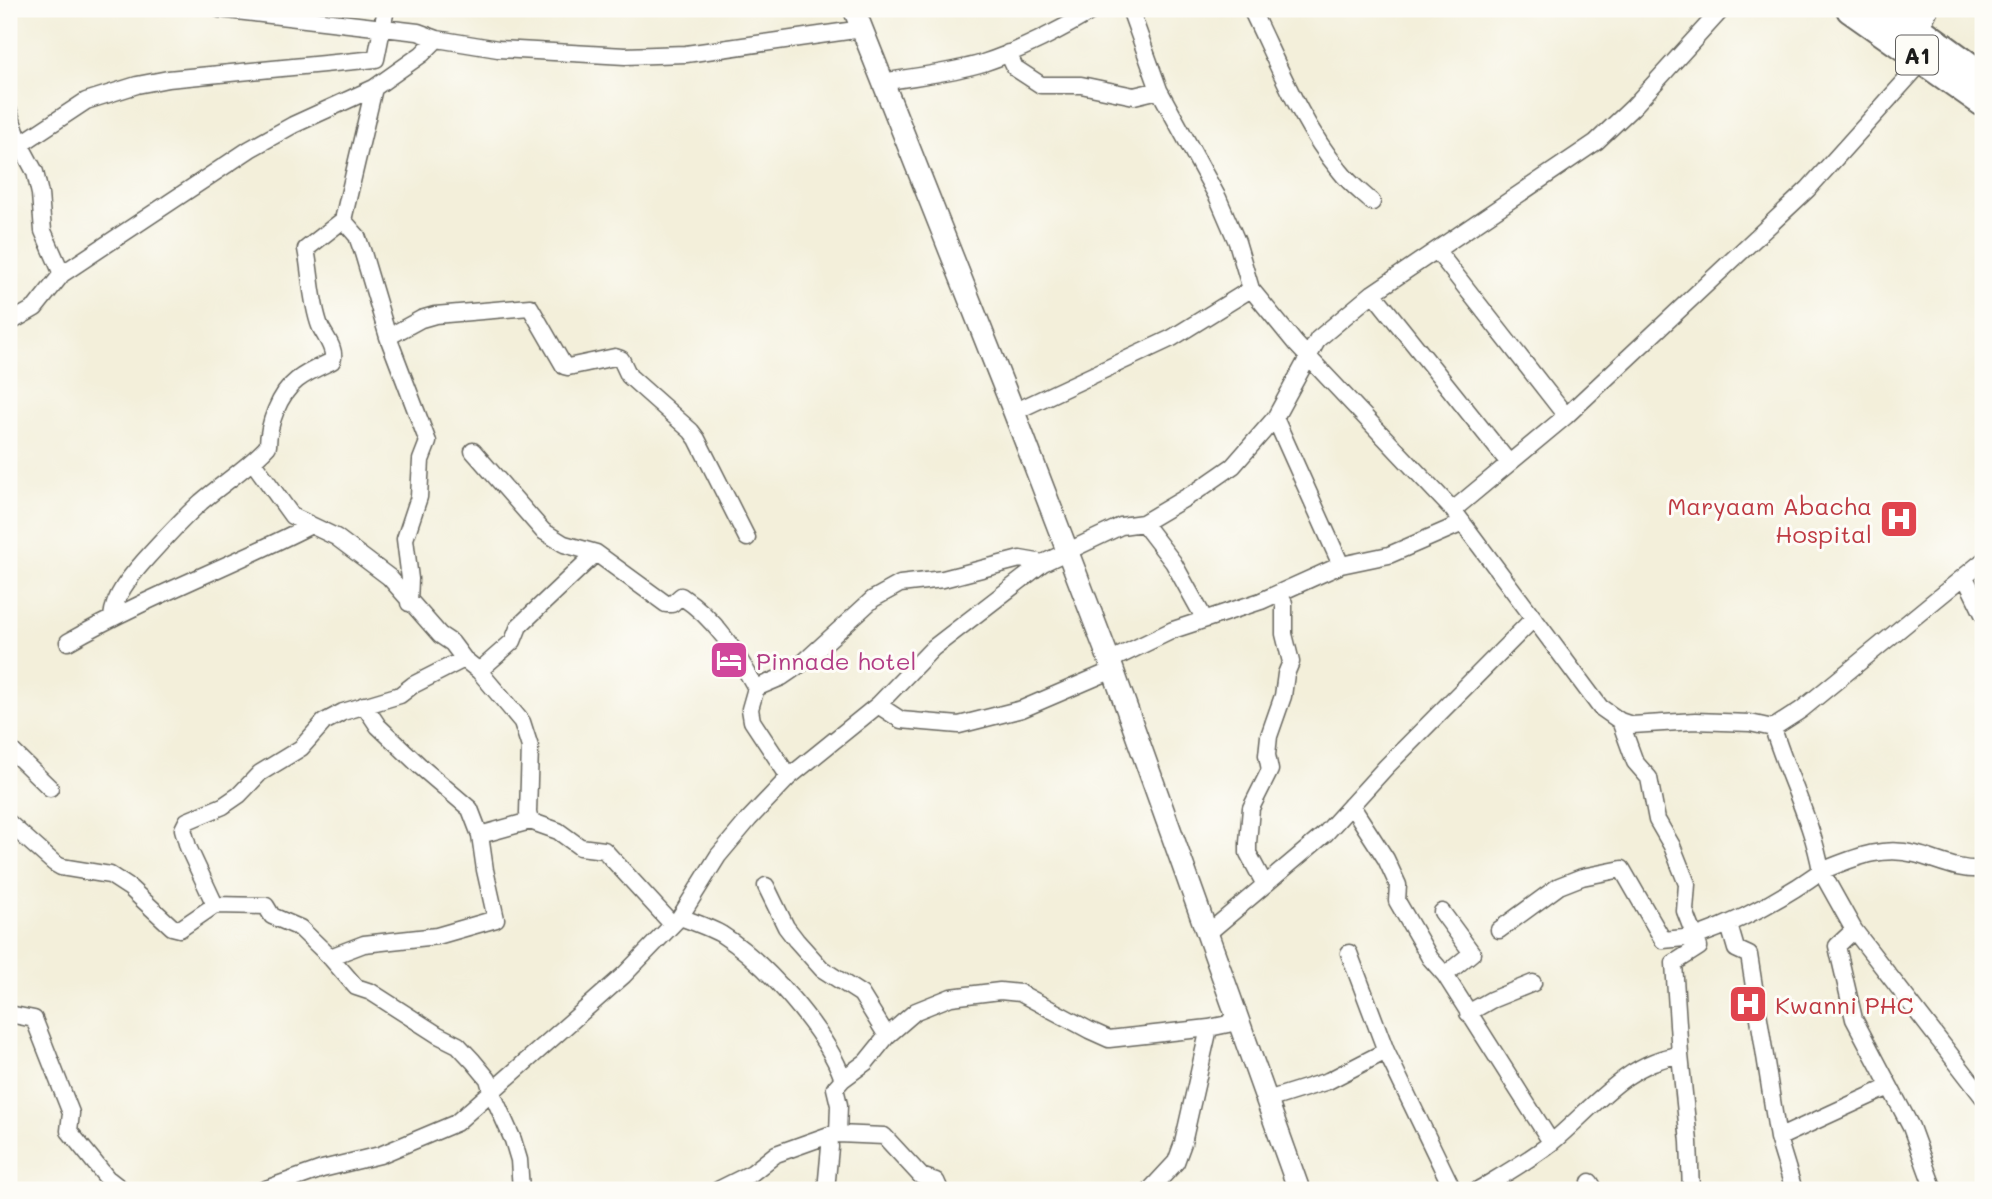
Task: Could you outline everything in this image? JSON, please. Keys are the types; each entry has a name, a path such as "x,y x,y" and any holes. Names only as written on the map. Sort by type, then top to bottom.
{"highway":[{"name":"A1","path":"1852,9 1907,27 1983,77"},
{"name":"A1","path":"1907,27 1983,102"}],"street":[{"path":"219,9 418,32 437,39 498,48 625,56 686,54 862,29"},
{"path":"15,149 86,101 136,85 168,79 376,59 386,9"},
{"path":"854,9 1111,665 1299,1190"},
{"path":"883,82 962,69 1008,53 1094,9"},
{"path":"1130,9 1159,90 1218,198 1237,242 1251,289 1296,344 1458,516 1600,707 1620,721 1632,725 1695,721 1750,723 1773,728 1801,710 1983,561"},
{"path":"1251,9 1319,142 1341,173 1372,202"},
{"path":"263,1190 322,1169 380,1155 456,1123 624,975 676,920 718,856 749,819 789,777 878,705 933,648 1043,563 1121,526 1143,523 1233,466 1275,418 1318,339 1373,293 1596,142 1633,107 1722,9"},
{"path":"878,705 901,720 959,725 1022,709 1111,665 1173,629 1277,594 1341,565 1389,555 1458,516 1509,463 1566,416 1808,189 1907,27"},
{"path":"9,323 35,309 62,274 250,149 293,125 374,88 422,54 437,39"},
{"path":"1008,53 1015,68 1041,85 1081,85 1134,96 1159,90"},
{"path":"112,617 113,605 132,574 162,541 201,502 253,462 268,446 268,433 278,407 293,383 308,372 332,362 334,358 315,308 306,249 342,219 374,88"},
{"path":"9,112 15,149 35,172 43,231 62,274"},
{"path":"342,219 357,236 388,337 428,442 421,460 419,496 405,538 411,579 410,603"},
{"path":"1437,251 1566,416"},
{"path":"1014,412 1172,338 1251,289"},
{"path":"1373,293 1509,463"},
{"path":"388,337 421,319 435,315 530,307 564,366 615,356 621,359 629,376 691,431 747,538"},
{"path":"1275,418 1341,565"},
{"path":"473,451 543,531 564,544 596,553 666,604 672,604 681,596 700,608 718,627 756,688 750,709 752,721 789,777"},
{"path":"253,462 292,516 336,537 389,577 440,635 452,643 464,659 479,671 522,722 530,747 527,813 530,821"},
{"path":"1143,523 1173,562 1204,618"},
{"path":"68,642 112,617 220,570 311,525"},
{"path":"479,671 513,641 519,626 596,553"},
{"path":"756,688 782,677 804,662 873,599 900,584 943,579 1020,559 1043,563"},
{"path":"1965,577 1983,614"},
{"path":"1265,885 1248,853 1248,843 1251,808 1270,770 1267,755 1269,736 1291,662 1284,634 1284,603 1277,594"},
{"path":"1208,933 1309,849 1533,619"},
{"path":"215,905 188,847 183,829 187,821 223,806 239,795 260,773 301,748 324,722 364,705 400,695 413,685 464,659"},
{"path":"330,957 364,944 437,936 496,919 480,835 467,805 421,767 378,726 364,705"},
{"path":"1620,721 1635,762 1649,778 1657,820 1672,846 1687,884 1685,911 1699,947 1674,963 1691,1190"},
{"path":"1773,728 1783,762 1818,851 1821,871 1854,930 1983,1097"},
{"path":"9,748 50,789"},
{"path":"1351,805 1386,859 1398,885 1398,901 1430,958 1445,975 1551,1142"},
{"path":"480,835 530,821 558,831 580,847 604,850 676,920 724,936 770,974 820,1036 844,1079"},
{"path":"9,823 61,867 110,875 130,888 172,927 180,929 215,905 266,906 272,916 294,923 330,957 356,987 371,992 458,1045 488,1079 519,1160 521,1190"},
{"path":"1499,930 1559,886 1582,877 1622,869 1663,940 1695,937 1729,925 1780,898 1821,871 1867,853 1884,850 1916,854 1955,868 1983,869"},
{"path":"765,886 796,940 822,970 861,994 887,1036"},
{"path":"1442,912 1472,953 1445,975"},
{"path":"1729,925 1736,949 1749,955 1778,1138 1794,1190"},
{"path":"1854,930 1837,946 1854,1019 1911,1127 1934,1190"},
{"path":"1349,953 1386,1051 1453,1190"},
{"path":"1468,1013 1491,1000 1533,983"},
{"path":"825,1190 839,1105 835,1088 866,1062 887,1036 916,1011 951,997 1000,991 1020,993 1109,1038 1209,1028 1228,1024 1235,1015"},
{"path":"9,1014 34,1019 71,1113 69,1131 107,1178 121,1190"},
{"path":"1150,1190 1175,1161 1183,1143 1209,1028"},
{"path":"1267,1100 1328,1081 1386,1051"},
{"path":"1478,1190 1527,1161 1636,1069 1680,1055"},
{"path":"1778,1138 1889,1087"},
{"path":"718,1190 752,1173 776,1154 833,1134 884,1136 921,1176 936,1181 940,1190"}],"place":[{"name":"Maryaam Abacha Hospital","path":"1899,519"},
{"name":"Pinnade hotel","path":"729,660"},
{"name":"Kwanni PHC","path":"1748,1004"}]}
